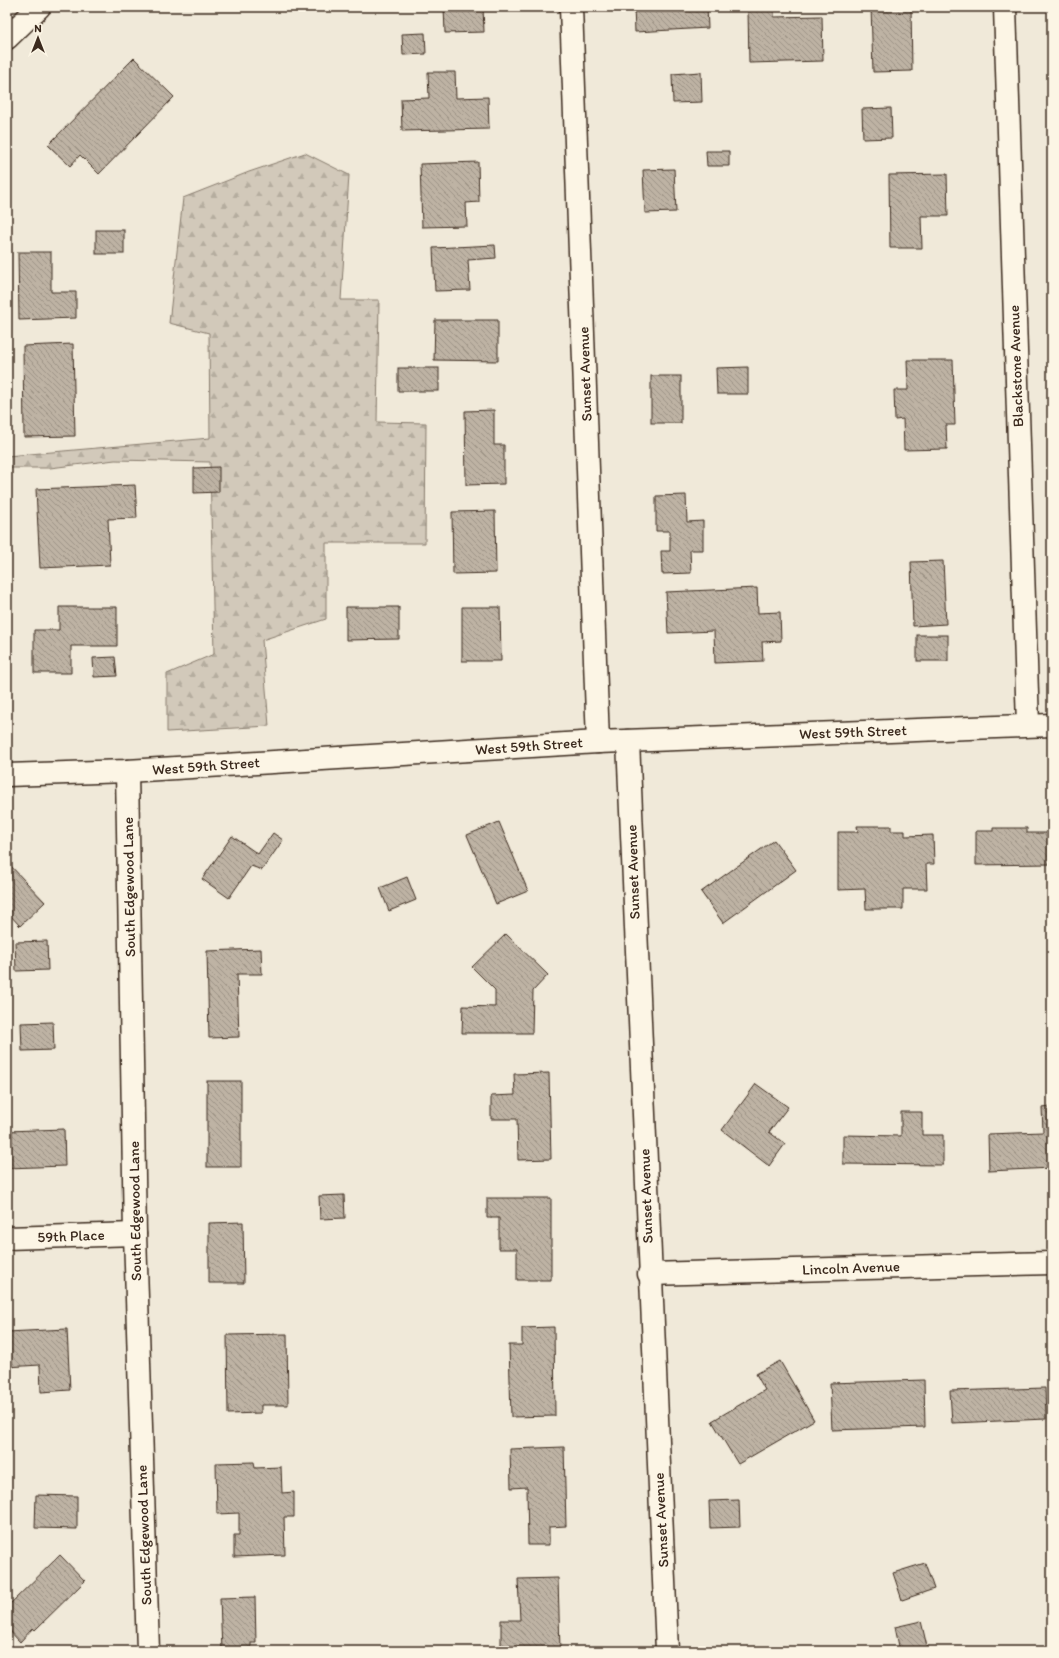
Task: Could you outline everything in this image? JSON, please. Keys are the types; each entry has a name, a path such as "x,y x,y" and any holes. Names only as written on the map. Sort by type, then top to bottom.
{"street":[{"path":"7,38 38,7"},
{"name":"Sunset Avenue","path":"571,7 598,742"},
{"name":"Blackstone Avenue","path":"1005,7 1028,725"},
{"name":"West 59th Street","path":"7,775 127,771 598,742 1052,725"},
{"name":"Sunset Avenue","path":"628,741 649,1274 667,1651"},
{"name":"South Edgewood Lane","path":"127,771 135,1234 148,1651"},
{"name":"59th Place","path":"7,1238 135,1234"},
{"name":"Lincoln Avenue","path":"649,1274 1052,1263"}],"green space":[{"path":"305,153 349,175 341,300 379,300 377,422 426,423 425,543 326,543 326,619 262,640 269,726 167,732 167,674 214,654 210,462 115,460 50,468 7,468 7,456 210,438 209,333 169,323 183,198 249,172"}],"building":[{"path":"444,7 483,7 484,32 445,33"},
{"path":"634,7 707,7 708,28 635,32"},
{"path":"871,7 911,7 912,71 873,72"},
{"path":"774,9 774,17 822,16 823,61 749,63 748,10"},
{"path":"425,33 426,54 403,55 402,34"},
{"path":"134,58 174,97 99,174 80,155 70,166 48,145"},
{"path":"428,72 455,72 456,98 488,97 489,129 402,131 401,99 429,98"},
{"path":"701,72 702,102 673,103 672,74"},
{"path":"891,108 892,138 863,139 862,109"},
{"path":"706,151 729,151 729,166 707,166"},
{"path":"478,162 479,202 466,203 467,226 422,227 420,164"},
{"path":"674,169 676,212 645,213 643,170"},
{"path":"947,174 948,216 921,216 922,248 890,248 889,175"},
{"path":"96,230 124,230 124,254 96,254"},
{"path":"495,245 496,258 468,260 470,290 435,291 433,248"},
{"path":"18,252 51,252 51,292 76,292 76,318 19,320"},
{"path":"435,320 498,320 498,361 434,360"},
{"path":"73,344 75,436 24,437 23,346"},
{"path":"907,360 953,360 955,425 946,425 947,449 904,450 903,419 895,420 894,390 908,390"},
{"path":"748,367 748,394 717,394 716,368"},
{"path":"398,368 439,368 439,391 398,391"},
{"path":"651,376 681,376 681,423 651,423"},
{"path":"494,410 494,445 504,445 504,484 466,485 465,411"},
{"path":"219,467 219,492 194,493 194,468"},
{"path":"135,485 137,518 108,519 110,565 40,568 36,489"},
{"path":"686,495 687,522 703,521 703,550 690,550 691,573 662,574 661,551 670,551 670,531 656,531 656,496"},
{"path":"495,511 496,573 453,574 452,512"},
{"path":"943,561 946,624 913,626 911,562"},
{"path":"757,588 758,613 780,612 781,641 762,642 763,661 715,663 714,631 668,633 666,592"},
{"path":"59,607 117,607 117,646 71,646 71,673 34,673 34,630 59,630"},
{"path":"346,607 399,607 399,639 346,640"},
{"path":"462,607 500,607 501,661 462,661"},
{"path":"917,635 948,635 948,661 917,661"},
{"path":"115,657 117,676 94,677 93,658"},
{"path":"499,822 528,891 496,904 467,835"},
{"path":"857,826 891,826 891,831 905,831 905,836 933,835 934,864 926,864 927,889 903,889 903,909 866,909 865,889 838,890 838,832 858,832"},
{"path":"993,828 1027,828 1027,833 1052,833 1052,864 976,865 976,831 993,831"},
{"path":"273,833 283,840 262,870 251,866 229,898 202,879 232,836 258,854"},
{"path":"774,840 796,870 723,923 701,892"},
{"path":"7,862 45,902 20,926 9,914 7,916"},
{"path":"407,877 416,900 389,911 380,888"},
{"path":"506,934 548,975 533,991 532,1033 462,1033 463,1006 495,1007 495,990 472,967"},
{"path":"47,941 48,970 16,971 15,942"},
{"path":"261,949 262,974 237,974 239,1037 209,1038 207,951"},
{"path":"53,1022 54,1050 22,1051 21,1023"},
{"path":"549,1073 551,1159 518,1160 517,1119 491,1119 491,1096 515,1095 514,1074"},
{"path":"207,1081 241,1081 241,1167 207,1167"},
{"path":"756,1084 788,1107 769,1132 785,1144 769,1166 722,1130"},
{"path":"1052,1106 1052,1168 989,1171 988,1134 1043,1132 1042,1107"},
{"path":"901,1112 922,1112 922,1135 943,1135 943,1165 843,1164 843,1135 901,1136"},
{"path":"64,1129 65,1166 7,1168 7,1131"},
{"path":"344,1195 345,1218 320,1219 319,1196"},
{"path":"487,1198 551,1198 551,1280 517,1280 517,1249 499,1249 499,1218 487,1218"},
{"path":"243,1222 244,1283 209,1283 209,1223"},
{"path":"554,1327 555,1416 511,1417 509,1345 522,1345 522,1328"},
{"path":"67,1329 70,1390 41,1392 40,1365 7,1367 7,1332"},
{"path":"287,1334 288,1405 261,1405 261,1413 228,1414 227,1335"},
{"path":"780,1361 814,1420 738,1464 712,1421 765,1390 756,1374"},
{"path":"924,1380 925,1427 832,1430 830,1383"},
{"path":"1045,1388 1046,1419 952,1423 950,1391"},
{"path":"564,1447 566,1526 549,1527 549,1545 528,1545 527,1487 511,1488 510,1449"},
{"path":"254,1462 255,1468 281,1467 282,1493 294,1492 294,1517 284,1517 285,1555 234,1557 234,1535 239,1535 239,1513 217,1514 216,1463"},
{"path":"36,1495 77,1496 77,1529 35,1528"},
{"path":"739,1500 740,1527 710,1528 709,1501"},
{"path":"60,1555 85,1581 35,1630 33,1628 20,1642 7,1628 7,1607"},
{"path":"925,1563 934,1589 902,1600 893,1573"},
{"path":"558,1578 560,1651 520,1651 520,1648 501,1649 501,1620 520,1620 518,1579"},
{"path":"255,1597 256,1643 251,1643 251,1651 222,1651 220,1598"},
{"path":"921,1621 928,1651 900,1651 895,1627"}]}
